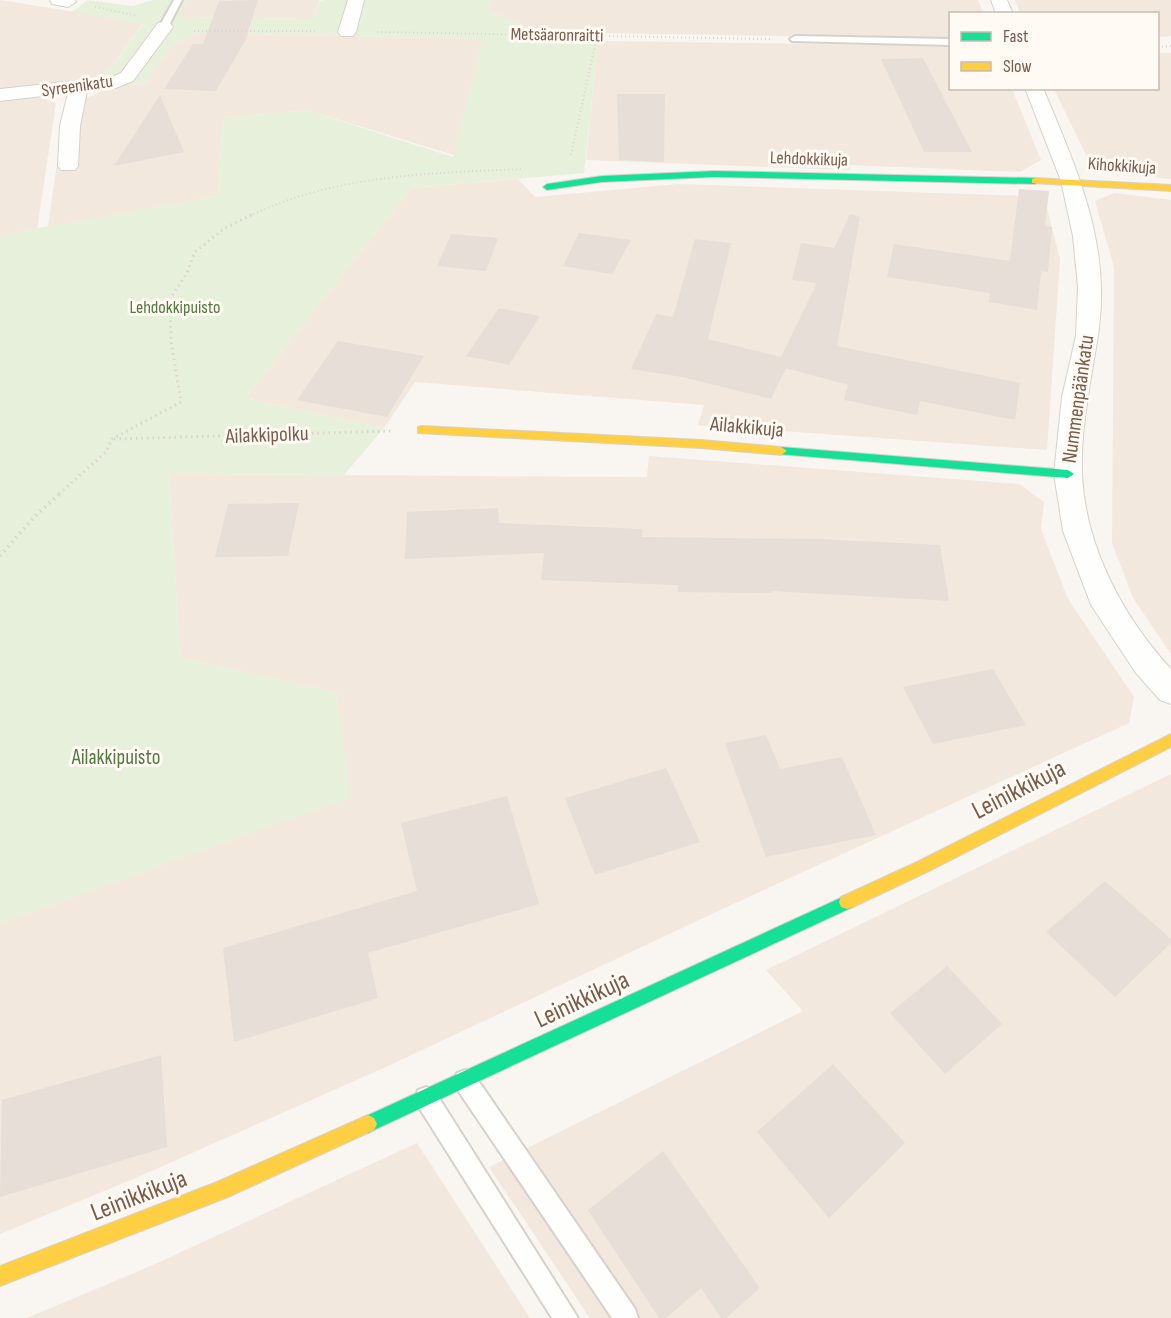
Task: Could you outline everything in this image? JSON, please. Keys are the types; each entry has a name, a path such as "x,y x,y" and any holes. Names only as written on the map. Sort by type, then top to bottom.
{"street":[{"path":"347,32 356,0"},
{"name":"Syreenikatu","path":"0,96 116,82 127,77 164,27"},
{"path":"68,166 70,126 79,87"},
{"name":"Nummenpäänkatu","path":"1035,90 1071,181 1084,236 1090,287 1088,336 1075,397 1068,474 1077,531 1102,597 1147,664 1171,692"},
{"name":"Lehdokkikuja","path":"547,187 591,180 714,174 1071,181"},
{"name":"Kihokkikuja","path":"1071,181 1171,188"},
{"name":"Ailakkikuja","path":"422,430 700,444 1068,474"},
{"name":"Leinikkikuja","path":"0,1276 221,1190 465,1081 922,867 1171,740"}],"lane":[{"path":"164,27 178,0"},
{"path":"795,39 949,42"},
{"path":"465,1081 626,1318"},
{"path":"426,1098 566,1318"}],"path":[{"name":"Metsäaronraitti","path":"63,1 137,16 164,27 194,31 795,39"},
{"path":"591,180 568,172 597,36"},
{"path":"0,556 35,516 106,452 112,439 181,402 171,341 170,299 186,273 195,252 225,228 272,204 346,184 428,174 528,168"},
{"name":"Ailakkipolku","path":"112,439 422,430"}],"shaded area":[{"path":"0,0 143,23 103,79 0,90"},
{"path":"189,0 320,0 312,19 179,17"},
{"path":"491,0 978,0 983,12 949,12 949,39 535,32 489,10"},
{"path":"1015,0 1171,0 1171,36 1159,37 1159,12 1020,12"},
{"path":"200,33 483,39 454,155 306,110 223,118 218,196 48,227 59,149 76,147 82,101 107,88 145,84 172,45"},
{"path":"598,41 949,46 949,90 1012,90 1041,160 1020,172 850,165 850,170 586,160"},
{"path":"1159,53 1171,53 1171,179 1117,173 1087,157 1054,90 1159,90"},
{"path":"36,96 56,103 37,229 0,235 0,100"},
{"path":"518,179 535,197 678,184 1023,196 1047,208 1060,259 1047,450 698,425 704,405 415,382 384,428 245,398 411,188"},
{"path":"1114,193 1171,200 1171,654 1133,598 1112,543 1114,267 1095,201"},
{"path":"649,456 1019,484 1044,502 1041,529 1068,599 1134,697 1129,723 731,905 388,1066 138,1177 0,1234 0,923 350,797 336,692 180,658 169,474 647,477"},
{"path":"1171,774 1171,1318 590,1318 489,1167 803,1011 766,970"},
{"path":"417,1143 530,1318 27,1318 153,1265"}],"green space":[{"path":"88,0 132,6 154,0 189,0 180,17 312,19 320,1 324,0 491,0 489,10 535,32 599,33 584,173 411,188 245,398 384,428 344,475 169,474 180,658 336,692 351,797 0,923 0,235 218,196 223,118 306,110 453,157 483,39 200,33 172,45 145,84 107,88 103,79 143,24 72,12"}],"building":[{"path":"258,0 245,41 216,91 164,89 193,44 203,44 219,1"},
{"path":"923,58 972,152 924,152 881,59"},
{"path":"617,94 665,94 664,162 619,160"},
{"path":"160,95 184,152 114,166"},
{"path":"1019,189 1049,191 1045,226 1052,227 1048,272 1041,271 1037,310 989,302 990,293 887,277 894,244 1010,261"},
{"path":"850,214 860,217 837,346 1020,383 1015,420 920,401 917,415 844,400 848,385 786,368 771,399 682,377 631,369 656,314 673,317 695,239 731,243 708,339 781,357 817,283 792,280 801,243 834,248"},
{"path":"579,233 631,240 612,274 563,266"},
{"path":"451,234 498,238 486,271 437,266"},
{"path":"499,308 540,316 509,365 466,356"},
{"path":"338,341 424,356 387,417 297,400"},
{"path":"299,503 288,556 215,557 228,504"},
{"path":"498,508 499,523 642,529 642,537 819,539 940,545 949,601 772,591 772,593 678,592 678,585 541,580 544,553 405,559 407,512"},
{"path":"993,669 1026,725 933,744 903,687"},
{"path":"766,735 780,769 842,757 876,835 766,857 725,743"},
{"path":"666,768 700,842 595,875 565,798"},
{"path":"507,796 539,904 368,953 378,998 234,1042 223,948 417,891 401,823"},
{"path":"1105,881 1171,939 1171,943 1115,997 1046,932"},
{"path":"947,966 1002,1024 945,1074 890,1013"},
{"path":"161,1055 167,1147 0,1197 2,1100"},
{"path":"833,1064 905,1143 829,1218 757,1132"},
{"path":"663,1151 760,1288 726,1318 721,1318 701,1288 666,1318 659,1318 588,1210"}],"traffic: fast":[{"path":"547,187 602,179 714,174 1035,181"},
{"path":"781,451 1068,474"},
{"path":"368,1124 847,902"}],"traffic: slow":[{"path":"1035,181 1171,188"},
{"path":"422,430 701,444 781,451"},
{"path":"847,902 922,867 1171,740"},
{"path":"0,1276 221,1190 368,1124"}],"park label":[{"name":"Lehdokkipuisto","path":"175,307"},
{"name":"Ailakkipuisto","path":"116,757"}]}
